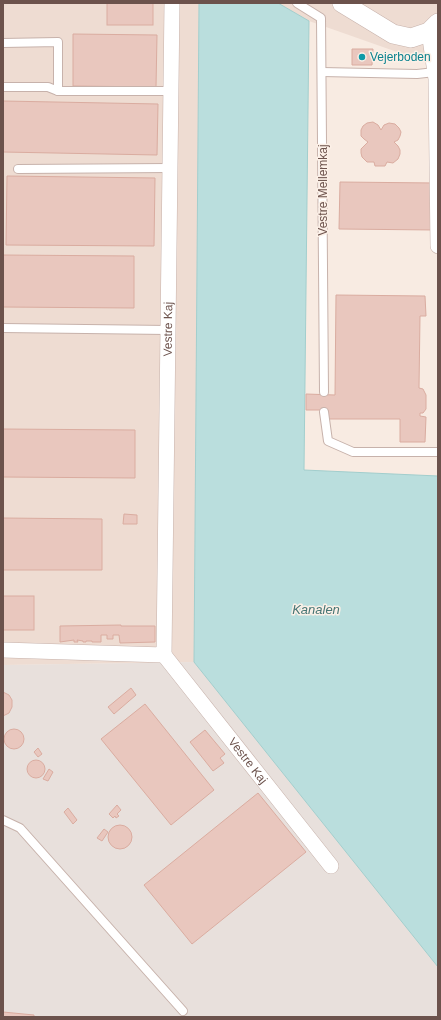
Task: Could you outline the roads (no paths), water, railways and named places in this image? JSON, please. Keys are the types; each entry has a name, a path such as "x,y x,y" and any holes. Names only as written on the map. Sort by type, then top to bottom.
{"street":[{"name":"Vestre Kaj","path":"172,3 164,656 331,866"},
{"path":"342,3 393,34 411,38 433,27 436,79 438,246"},
{"path":"3,650 164,656"}],"lane":[{"name":"Vestre Mellemkaj","path":"297,3 321,18 324,392"},
{"path":"3,43 58,42 58,91"},
{"path":"322,72 417,74 435,72"},
{"path":"3,86 48,87 58,91 171,91"},
{"path":"18,169 170,168"},
{"path":"3,328 168,330"},
{"path":"324,412 328,441 353,452 438,452"},
{"path":"3,820 20,828 183,1011"}],"water":[{"name":"Kanalen","path":"199,3 278,3 309,21 304,470 438,476 438,967 194,662"}],"place":[{"name":"Vejerboden","path":"362,57"}]}
